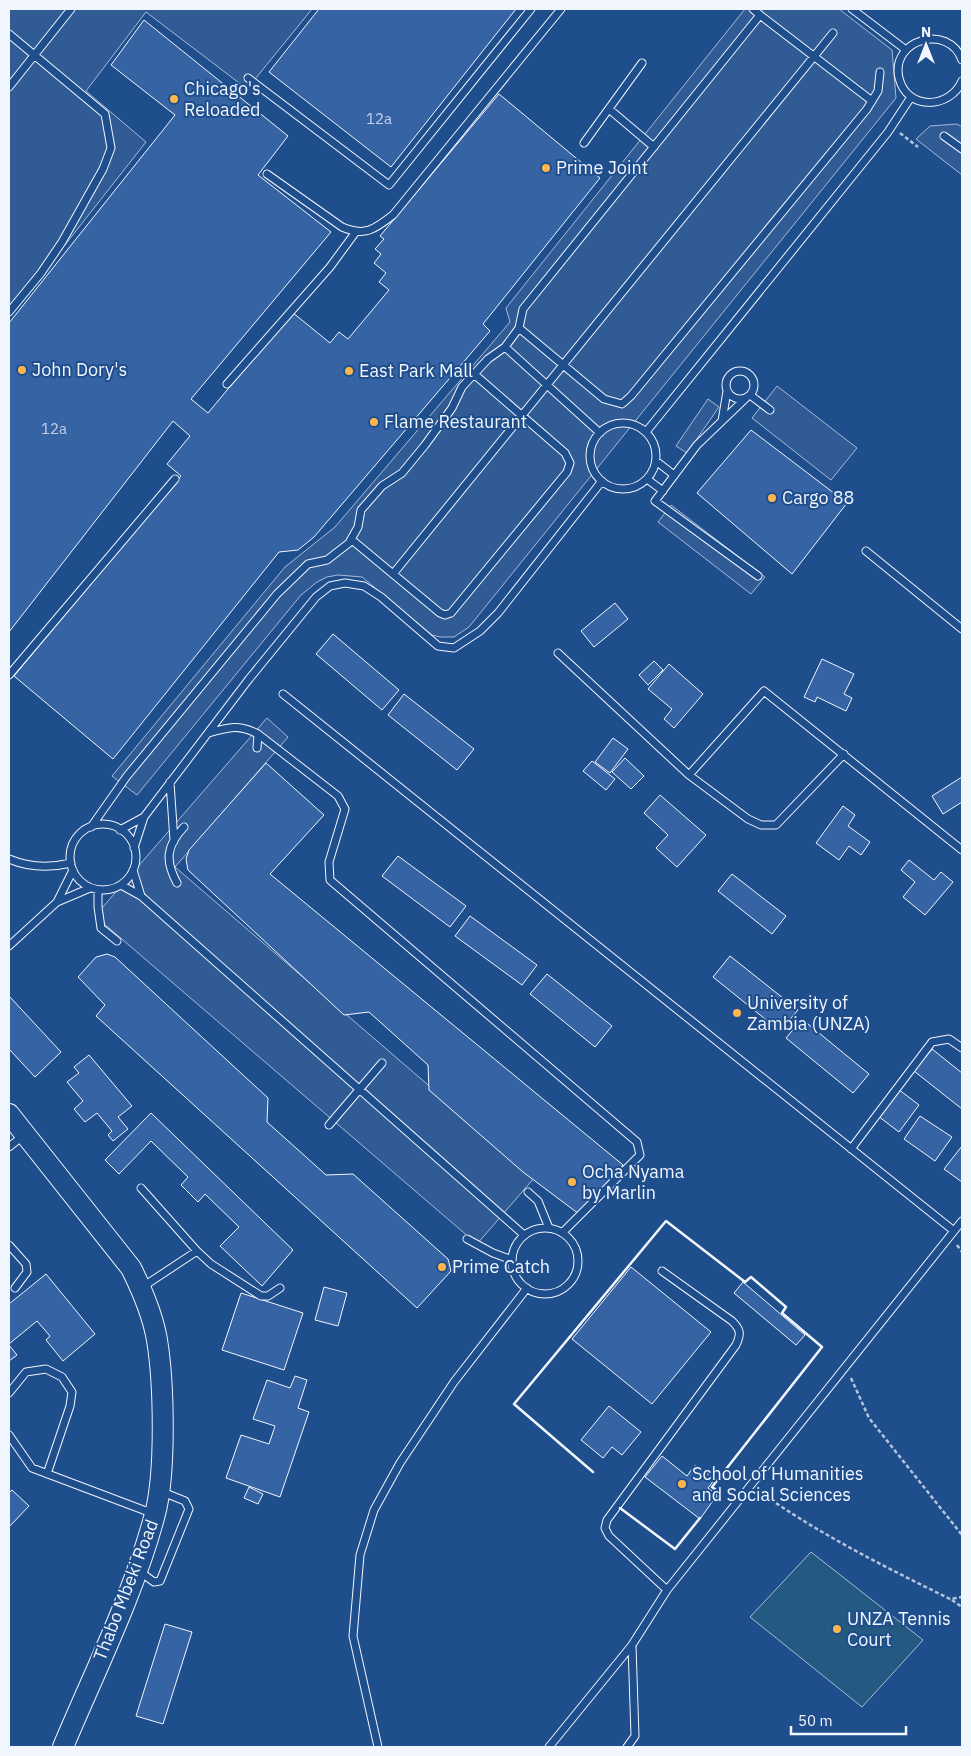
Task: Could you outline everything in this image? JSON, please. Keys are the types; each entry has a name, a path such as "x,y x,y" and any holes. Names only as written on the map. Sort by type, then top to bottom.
{"main road":[{"name":"Thabo Mbeki Road","path":"9,1114 132,1268 141,1288 157,1340 162,1405 160,1491 155,1514 137,1570 63,1747"}],"lane":[{"path":"9,87 71,9"},
{"path":"248,78 389,185 530,9"},
{"path":"267,174 342,227 355,233 367,232 380,226 394,215 561,9"},
{"path":"753,9 872,101"},
{"path":"852,9 906,50"},
{"path":"91,827 104,824 120,830 129,838 134,848 136,855 133,870 121,885 112,889 98,890 90,888 82,882 72,867 70,854 75,841 91,827 127,776 277,594 308,564 318,563 335,556 352,540 358,527 361,510 382,486 402,473 426,445 452,408 462,387 488,359 505,347 519,328 523,309 760,15"},
{"path":"393,574 833,33"},
{"path":"9,34 105,114 110,148 99,177 62,242 9,312"},
{"path":"961,86 950,97 938,103 924,102 911,97 899,78 899,63 906,50 919,40 935,38 950,44 962,60"},
{"path":"584,143 642,63"},
{"path":"519,328 604,400 622,404 631,396 872,101 878,91 880,72"},
{"path":"646,432 888,132 911,97"},
{"path":"609,109 654,147"},
{"path":"944,136 962,149"},
{"path":"227,384 330,267 355,233"},
{"path":"505,347 600,433"},
{"path":"722,422 727,380 730,376 740,372 750,376 754,385 748,396 722,422 697,445 655,501 758,576"},
{"path":"352,540 440,613 445,615 451,614 567,472 570,463 565,453 474,374"},
{"path":"727,391 735,398 748,396 770,410"},
{"path":"620,423 634,425 646,432 655,446 656,461 647,479 628,488 614,487 602,481 591,461 592,446 600,433 620,423"},
{"path":"656,461 674,475"},
{"path":"9,675 174,479"},
{"path":"647,479 663,491"},
{"path":"134,848 144,817 170,782 310,605 330,586 345,583 364,586 438,646 454,648 480,632 498,613 602,481"},
{"path":"866,551 962,629"},
{"path":"558,653 689,775 748,819 761,826 776,825 844,754"},
{"path":"689,775 764,691 962,850"},
{"path":"283,694 954,1231"},
{"path":"208,733 229,727 245,727 258,734 338,796 345,809 328,862 330,880 636,1142 640,1155 562,1233"},
{"path":"257,748 258,734"},
{"path":"170,782 174,841"},
{"path":"120,830 144,817"},
{"path":"178,883 169,869 169,853 174,841 184,827"},
{"path":"9,859 24,865 72,867"},
{"path":"57,902 72,867"},
{"path":"133,870 141,896"},
{"path":"121,885 141,896 524,1235"},
{"path":"9,946 57,902 90,888"},
{"path":"98,890 98,907 102,928 117,941"},
{"path":"851,1148 932,1042 950,1039 962,1048"},
{"path":"329,1125 382,1063"},
{"path":"9,1147 26,1134"},
{"path":"141,1188 211,1264 261,1296 268,1296 280,1288"},
{"path":"528,1192 538,1201 550,1228"},
{"path":"549,1747 632,1644 667,1590 962,1221"},
{"path":"540,1228 550,1228 569,1238 576,1252 577,1267 574,1276 564,1287 557,1291 542,1293 527,1288 516,1275 512,1260 516,1246 524,1235 540,1228"},
{"path":"467,1239 493,1253 512,1260"},
{"path":"9,1245 26,1264 27,1272 15,1288"},
{"path":"141,1288 197,1251"},
{"path":"662,1271 732,1321 739,1328 740,1336 736,1345 607,1520 605,1528 610,1536 667,1590"},
{"path":"378,1747 353,1636 360,1555 374,1510 400,1463 454,1382 527,1288"},
{"path":"9,1393 26,1372 46,1369 62,1377 72,1392 70,1406 47,1474"},
{"path":"9,1435 32,1468 155,1514"},
{"path":"137,1570 154,1582 160,1581 188,1509 185,1501 160,1491"},
{"path":"627,1747 635,1736 632,1644"}],"path":[{"path":"895,138 901,132 918,147"},
{"path":"847,1367 869,1418 962,1535"},
{"path":"752,1486 805,1522 883,1566 950,1599 962,1607"},
{"path":"950,1599 962,1597"}],"shaded area":[{"path":"9,9 312,9 247,89 146,12 86,91 146,142 9,316"},
{"path":"745,9 839,9 892,50 896,98 469,627 454,637 432,635 362,577 338,575 327,577 317,582 301,595 137,795 112,776 285,567 335,527 510,322 506,308"},
{"path":"957,124 962,127 962,175 916,139 930,126"},
{"path":"777,386 857,448 831,480 752,418"},
{"path":"708,399 719,407 687,453 676,446"},
{"path":"671,505 765,577 751,594 658,522"},
{"path":"267,718 288,737 175,867 535,1177 477,1244 95,916"},
{"name":"UNZA Tennis Court","path":"811,1552 923,1640 862,1707 750,1617"}],"building":[{"path":"319,9 516,9 391,167 269,72"},
{"name":"East Park Mall","path":"144,20 288,136 258,175 331,232 191,399 208,413 292,312 330,343 339,332 348,339 389,290 379,282 386,273 374,263 381,254 375,249 384,239 380,236 499,94 600,178 483,324 490,331 314,537 298,550 279,552 113,759 14,676 181,476 167,464 190,436 173,421 9,632 9,323 175,115 111,65"},
{"name":"Cargo 88","path":"751,430 847,503 792,574 697,493"},
{"path":"615,603 628,619 594,647 581,631"},
{"path":"333,634 399,690 382,710 316,654"},
{"path":"822,659 854,674 844,694 852,698 846,711 817,697 815,702 804,697"},
{"path":"654,661 663,670 648,685 639,675"},
{"path":"669,664 703,694 674,728 664,719 672,709 648,689"},
{"path":"404,694 474,749 457,770 388,715"},
{"path":"613,738 628,749 610,773 595,762"},
{"path":"625,758 644,776 631,789 612,772"},
{"path":"592,761 615,779 606,790 583,771"},
{"path":"266,763 324,815 270,874 623,1165 579,1214 523,1172 429,1090 428,1065 369,1012 344,1015 188,870 186,859 189,850"},
{"path":"962,777 962,802 943,814 932,796"},
{"path":"660,795 706,835 677,867 656,848 668,835 644,813"},
{"path":"843,806 855,815 848,826 870,842 861,855 849,846 839,860 816,843"},
{"path":"398,856 466,906 450,927 382,876"},
{"path":"909,860 934,880 941,872 953,882 925,915 903,897 915,882 901,870"},
{"path":"732,874 786,916 772,934 718,891"},
{"path":"470,916 537,965 522,985 455,936"},
{"path":"107,954 115,957 268,1098 267,1122 326,1175 353,1174 448,1259 451,1271 417,1308 96,1016 105,1005 78,977 96,957"},
{"path":"730,956 798,1010 780,1031 713,977"},
{"path":"547,974 612,1026 595,1047 530,994"},
{"path":"9,996 61,1052 35,1077 9,1049"},
{"path":"802,1019 869,1074 853,1093 786,1038"},
{"path":"932,1049 962,1073 962,1109 914,1071"},
{"path":"89,1055 132,1106 118,1117 128,1129 113,1141 108,1135 112,1131 97,1113 85,1122 74,1109 83,1101 67,1082 79,1073 74,1067"},
{"path":"898,1089 919,1105 899,1132 878,1116"},
{"path":"151,1113 293,1250 262,1286 220,1246 239,1227 205,1194 198,1202 181,1185 188,1177 151,1141 119,1174 105,1160"},
{"path":"920,1116 952,1137 935,1161 904,1139"},
{"path":"962,1146 962,1182 944,1169"},
{"path":"631,1267 711,1332 652,1404 572,1339"},
{"path":"46,1274 95,1334 63,1361 46,1340 50,1336 37,1321 9,1344 9,1304"},
{"path":"743,1282 805,1335 796,1345 734,1293"},
{"path":"324,1287 347,1293 338,1326 315,1320"},
{"path":"241,1293 303,1313 284,1370 222,1350"},
{"path":"9,1345 17,1355 9,1361"},
{"path":"295,1376 307,1380 298,1408 309,1412 280,1497 226,1478 241,1435 269,1444 275,1426 253,1419 267,1380 290,1388"},
{"path":"609,1406 641,1432 622,1455 612,1447 603,1458 581,1440"},
{"name":"School of Humanities and Social Sciences","path":"662,1456 687,1476 695,1465 715,1479 708,1488 717,1495 700,1519 645,1477"},
{"path":"249,1487 263,1494 258,1504 244,1498"},
{"path":"12,1490 29,1506 9,1527 9,1493"},
{"path":"165,1624 192,1632 163,1724 136,1716"}],"wall":[{"path":"593,1472 514,1404 666,1221 745,1282 751,1277 786,1307 782,1313 822,1347 712,1487 720,1493 715,1500"},
{"path":"620,1508 675,1549 700,1518"}],"place":[{"name":"Chicago's Reloaded","path":"174,99"},
{"name":"Prime Joint","path":"546,168"},
{"name":"John Dory's","path":"22,370"},
{"name":"East Park Mall","path":"349,371"},
{"name":"Flame Restaurant","path":"374,422"},
{"name":"Cargo 88","path":"772,498"},
{"name":"University of Zambia (UNZA)","path":"737,1013"},
{"name":"Ocha Nyama by Marlin","path":"572,1182"},
{"name":"Prime Catch","path":"442,1267"},
{"name":"School of Humanities and Social Sciences","path":"682,1484"},
{"name":"UNZA Tennis Court","path":"837,1629"}]}
